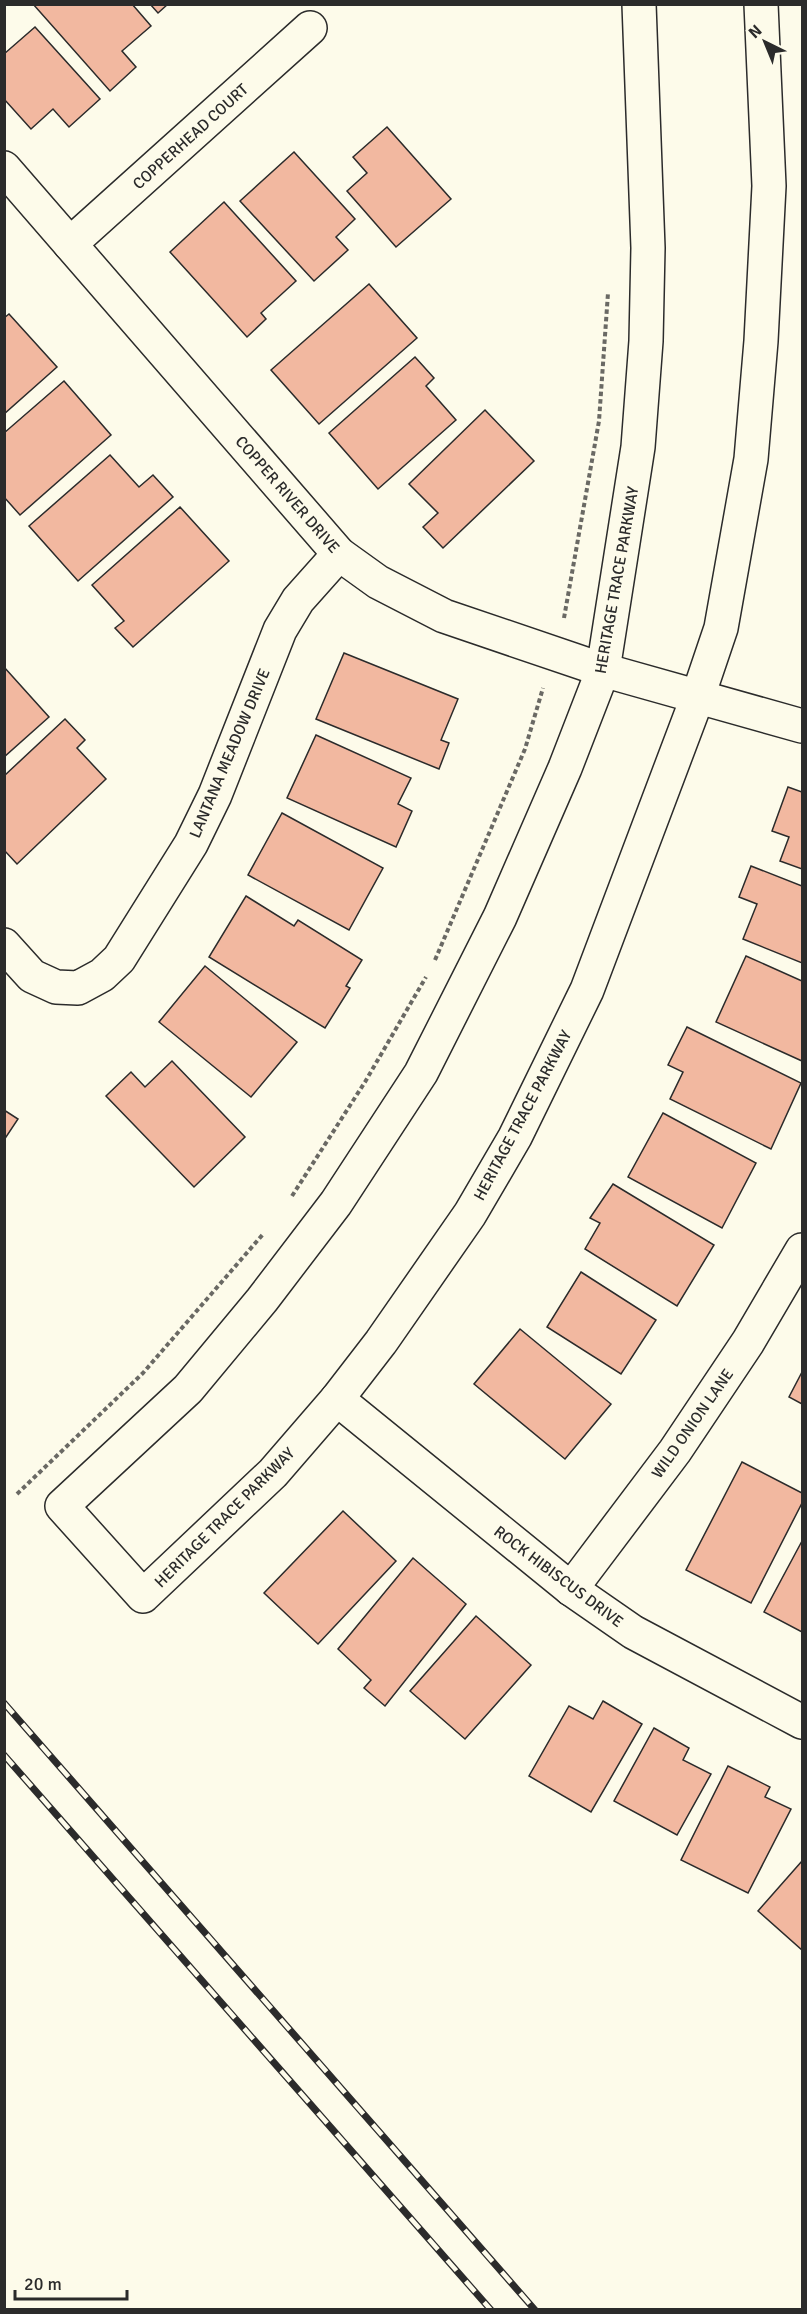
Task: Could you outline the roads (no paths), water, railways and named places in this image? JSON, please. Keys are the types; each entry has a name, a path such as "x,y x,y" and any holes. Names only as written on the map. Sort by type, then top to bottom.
{"street":[{"name":"HERITAGE TRACE PARKWAY","path":"639,4 648,248 646,341 638,447 603,670 565,768 500,917 421,1073 336,1203 262,1300 188,1389 63,1506 143,1596 273,1473 337,1399 381,1342 470,1214 515,1137 587,990 699,696 721,628 751,459 761,341 769,186 761,4"},
{"name":"COPPERHEAD COURT","path":"70,244 310,28"},
{"name":"COPPER RIVER DRIVE","path":"4,168 339,554 378,582 444,616 603,670 802,726"},
{"name":"LANTANA MEADOW DRIVE","path":"4,945 32,976 56,987 78,988 102,975 118,959 191,844 215,795 280,630 298,600 339,554"},
{"name":"WILD ONION LANE","path":"571,1589 675,1451 748,1342 802,1250"},
{"name":"ROCK HIBISCUS DRIVE","path":"337,1399 571,1589 633,1632 802,1722"}],"railway":[{"path":"4,1703 535,2310"},
{"path":"4,1755 491,2310"}]}
